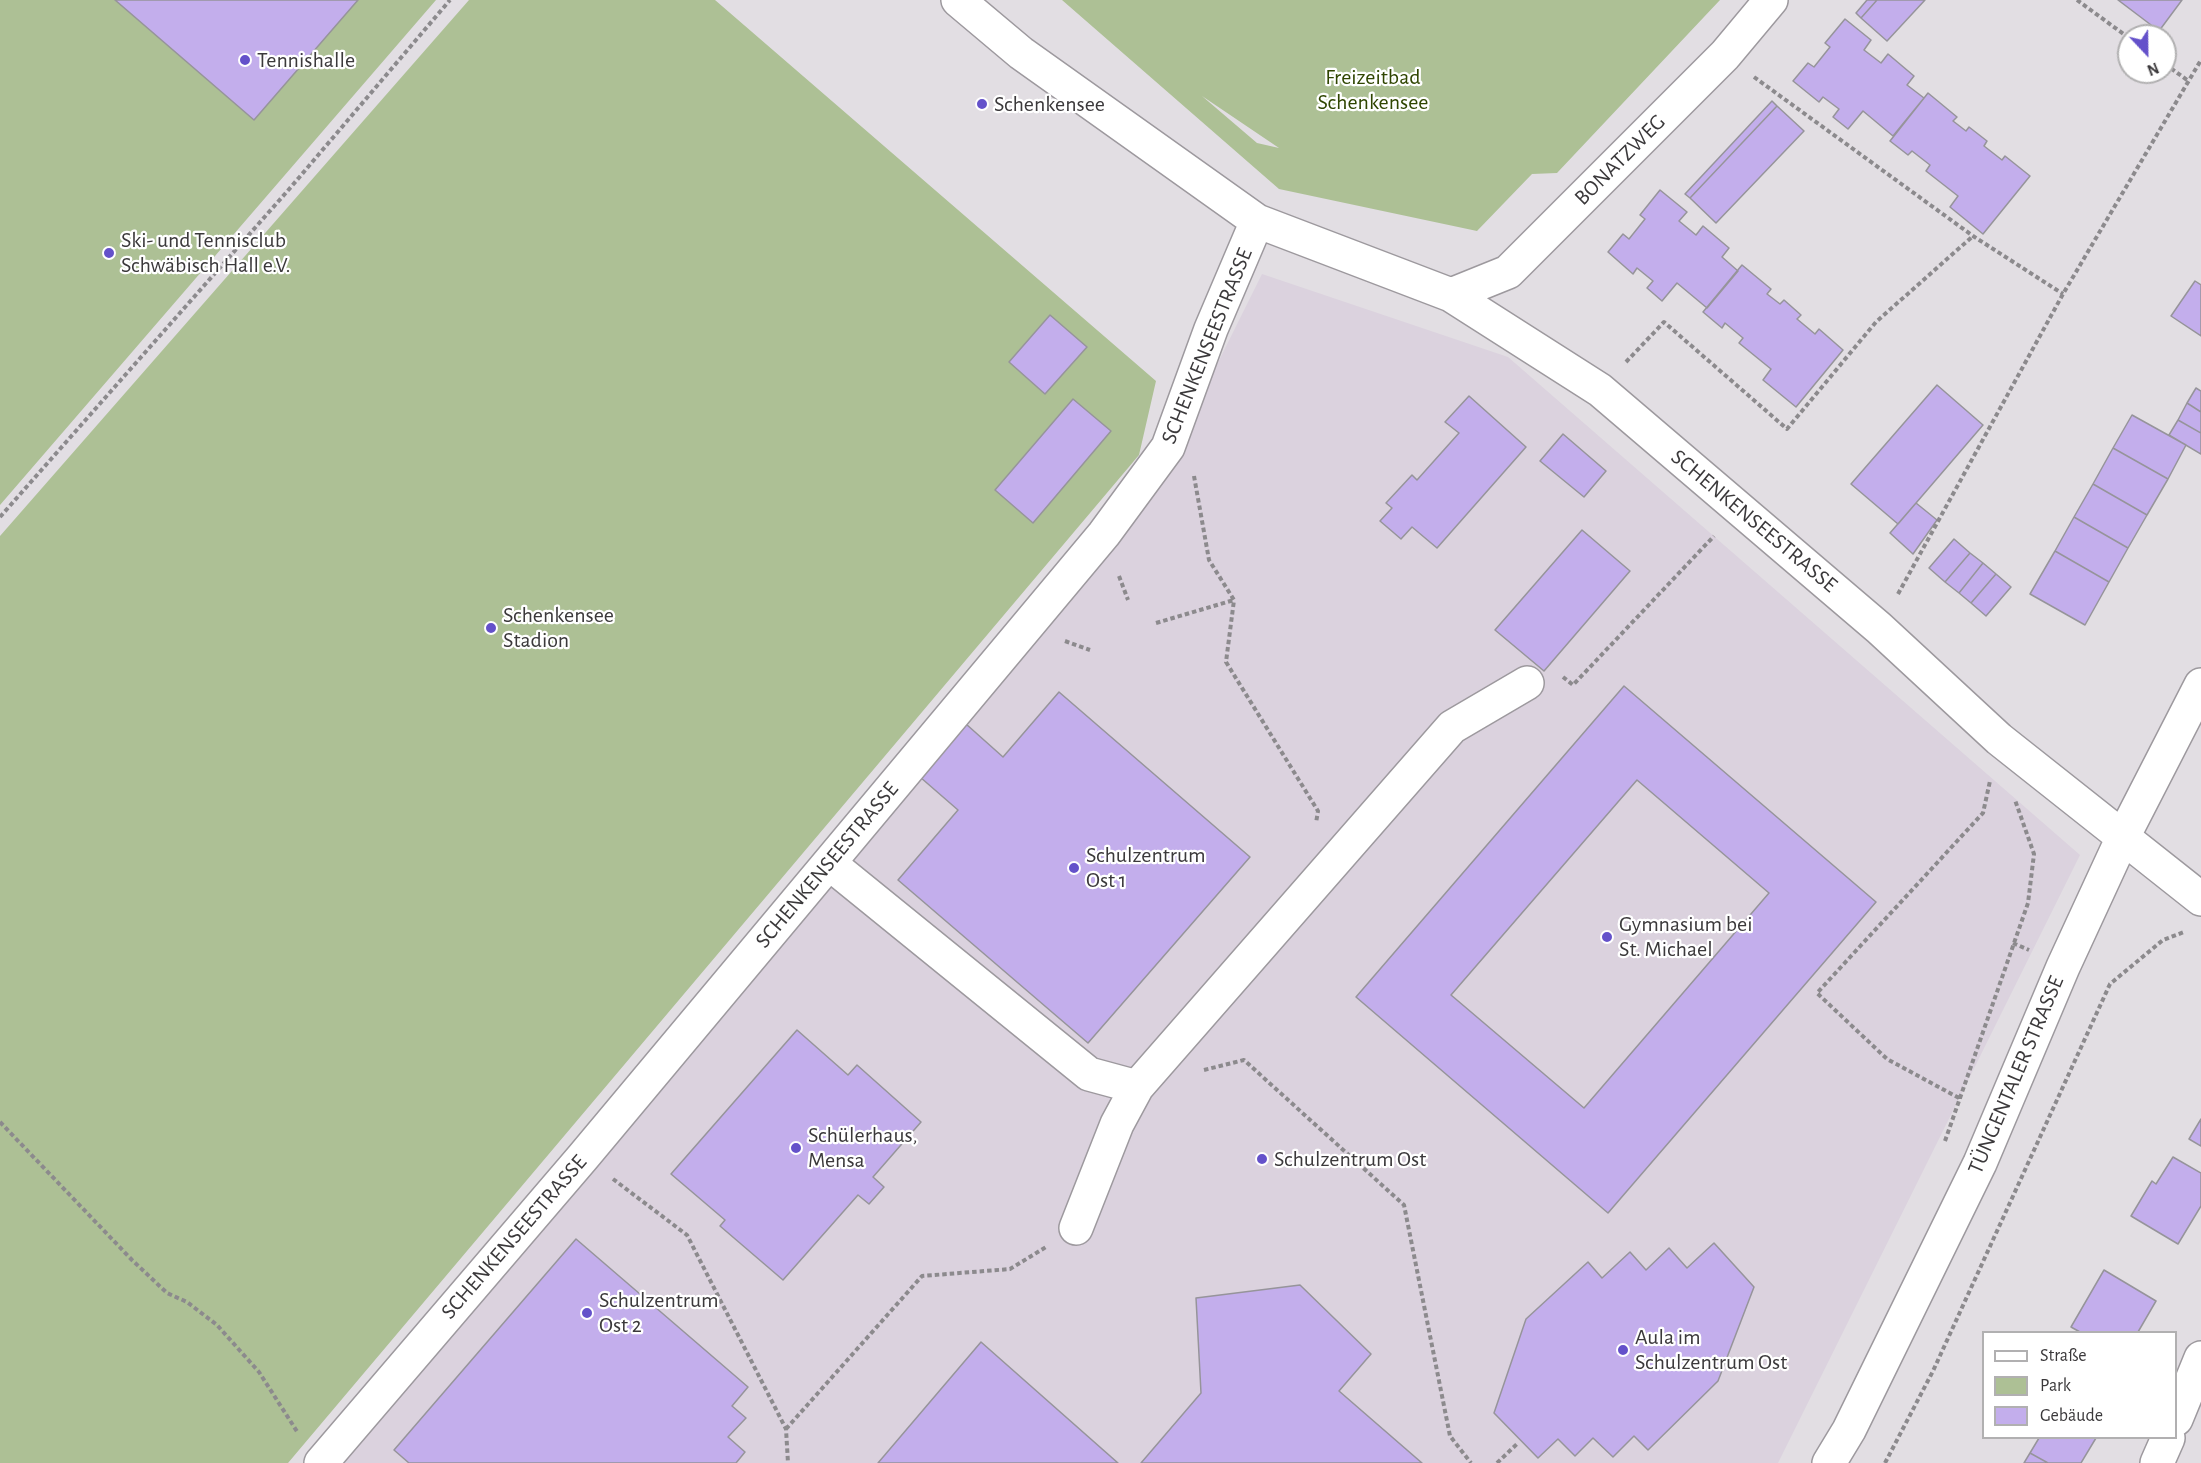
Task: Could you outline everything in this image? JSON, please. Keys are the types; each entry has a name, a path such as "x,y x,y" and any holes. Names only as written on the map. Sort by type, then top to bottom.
{"street":[{"name":"SCHENKENSEESTRASSE","path":"958,0 1021,52 1257,221 1451,295 1600,390 1879,628 1999,739 2124,837 2195,912"},
{"name":"BONATZWEG","path":"1451,295 1508,272 1725,55 1771,0"},
{"name":"SCHENKENSEESTRASSE","path":"323,1462 584,1157 1022,628 1104,534 1168,447 1211,329 1257,221"},
{"path":"1076,1228 1117,1124 1137,1087 1452,727 1527,683"},
{"name":"TÜNGENTALER STRASSE","path":"1829,1463 1849,1430 1980,1163 2063,967 2124,837 2201,685"},
{"path":"829,863 1089,1074 1137,1087"},
{"path":"2177,1414 2201,1358"},
{"path":"2157,1463 2167,1439"}],"path":[{"path":"0,517 283,196 450,0"},
{"path":"2078,0 2117,29"},
{"path":"1725,55 1973,236 2063,294"},
{"path":"1879,628 2063,294 2187,80 2201,60"},
{"path":"2177,73 2187,80"},
{"path":"1600,390 1664,322 1786,429 1876,322 1973,236"},
{"path":"1168,447 1194,471 1209,560 1234,600 1226,662 1318,811 1314,833"},
{"path":"1573,685 1740,510"},
{"path":"1156,622 1234,600"},
{"path":"1999,739 2018,814 2034,854 2028,903 1959,1098 1887,1059 1817,993 1983,813 1999,739"},
{"path":"1886,1463 1933,1371 2110,984 2163,940 2184,932 2195,912"},
{"path":"1201,1071 1244,1060 1404,1205 1450,1436 1471,1463"},
{"path":"0,1122 132,1260 167,1293 187,1302 217,1324 259,1372 304,1442 323,1462"},
{"path":"584,1157 687,1235 786,1429 788,1463"},
{"path":"786,1429 922,1276 1010,1269"},
{"path":"1497,1463 1518,1443"}],"shaded area":[{"name":"Schulzentrum Ost","path":"1262,274 1508,357 2080,855 1778,1463 343,1463 1118,526 1179,441"}],"green space":[{"name":"Ski- und Tennisclub Schwäbisch Hall e.V.","path":"0,0 436,0 0,505"},
{"name":"Schenkensee Stadion","path":"469,0 715,0 1156,381 1139,455 288,1463 0,1463 0,536"},
{"name":"Freizeitbad Schenkensee","path":"1062,0 1720,0 1557,173 1532,174 1477,231 1279,189","holes":["1202,96 1279,148 1257,143"]}],"building":[{"name":"Tennishalle","path":"115,0 358,0 254,120"},
{"path":"1867,0 1877,0 1861,18 1856,13"},
{"path":"1877,0 1925,0 1887,41 1861,18"},
{"path":"2118,0 2182,0 2164,24 2150,24"},
{"path":"1845,19 1871,40 1864,50 1881,63 1888,54 1914,76 1907,85 1924,98 1893,136 1863,111 1848,129 1833,117 1839,109 1823,97 1819,102 1793,81 1808,63 1814,67 1830,47 1825,43"},
{"path":"1928,93 1957,117 1953,121 1966,131 1969,127 1987,141 1984,146 2002,160 2005,156 2030,176 1983,234 1950,207 1958,196 1926,171 1930,165 1912,151 1908,155 1890,141"},
{"path":"1772,101 1777,106 1690,198 1685,194"},
{"path":"1777,106 1804,131 1716,223 1690,198"},
{"path":"1660,190 1687,212 1679,221 1696,235 1703,226 1729,248 1722,257 1738,271 1707,308 1677,283 1662,301 1647,288 1653,281 1637,268 1633,274 1608,252 1623,234 1629,239 1645,219 1640,215"},
{"path":"1742,265 1771,289 1767,294 1780,304 1784,300 1801,315 1797,319 1815,334 1819,329 1843,350 1796,407 1763,380 1771,369 1739,343 1743,338 1725,323 1722,328 1703,312"},
{"path":"2195,281 2201,285 2201,336 2171,316"},
{"path":"1050,315 1087,347 1045,394 1009,362"},
{"path":"1937,385 1983,425 1898,524 1851,484"},
{"path":"2196,388 2201,391 2201,412 2187,403"},
{"path":"1469,396 1526,447 1437,548 1412,527 1401,539 1380,521 1392,508 1386,503 1412,475 1417,480 1459,433 1445,422"},
{"path":"1073,399 1111,431 1033,523 995,490"},
{"path":"2187,403 2201,412 2201,433 2178,420"},
{"path":"2132,415 2186,445 2168,479 2113,448"},
{"path":"2178,420 2201,433 2201,454 2169,435"},
{"path":"1563,434 1606,471 1584,497 1540,461"},
{"path":"2113,448 2168,479 2147,515 2093,484"},
{"path":"2093,484 2147,515 2128,548 2074,517"},
{"path":"1916,503 1937,520 1913,554 1890,533"},
{"path":"2074,517 2128,548 2109,582 2055,551"},
{"path":"1582,530 1630,571 1544,671 1495,630"},
{"path":"1954,539 1970,553 1945,582 1929,568"},
{"path":"2055,551 2109,582 2085,625 2030,594"},
{"path":"1970,553 1983,563 1959,593 1945,582"},
{"path":"1983,563 1996,574 1971,603 1959,593"},
{"path":"1996,574 2011,587 1986,616 1971,603"},
{"path":"1624,686 1876,902 1608,1213 1356,997","holes":["1637,780 1769,893 1584,1108 1451,995"]},
{"name":"Schulzentrum Ost 1","path":"1059,692 1250,857 1088,1043 898,880 958,810 920,777 966,724 1003,757"},
{"name":"Schülerhaus, Mensa","path":"797,1030 848,1075 857,1065 921,1122 873,1177 884,1187 869,1204 858,1195 783,1280 720,1226 725,1220 671,1174"},
{"path":"2201,1119 2201,1146 2189,1139"},
{"path":"2173,1157 2201,1173 2201,1206 2178,1244 2131,1216 2152,1181 2156,1184"},
{"name":"Schulzentrum Ost 2","path":"576,1239 748,1387 732,1406 746,1418 728,1437 745,1452 736,1463 409,1463 394,1450"},
{"name":"Aula im Schulzentrum Ost","path":"1714,1243 1754,1287 1718,1381 1648,1450 1634,1436 1613,1457 1593,1438 1575,1456 1558,1439 1538,1458 1494,1413 1526,1319 1588,1262 1602,1278 1630,1252 1646,1270 1669,1248 1687,1268"},
{"path":"2104,1270 2156,1301 2139,1331 2078,1331 2071,1327"},
{"path":"1300,1285 1371,1354 1339,1391 1422,1463 1141,1463 1201,1393 1196,1298"},
{"path":"981,1342 1118,1463 878,1463"},
{"path":"2038,1439 2095,1439 2081,1463 2048,1463 2030,1453"},
{"path":"2030,1453 2048,1463 2024,1463"}],"place":[{"name":"Tennishalle","path":"245,60"},
{"name":"Schenkensee","path":"982,104"},
{"name":"Ski- und Tennisclub Schwäbisch Hall e.V.","path":"109,253"},
{"name":"Schenkensee Stadion","path":"491,628"},
{"name":"Schulzentrum Ost 1","path":"1074,868"},
{"name":"Gymnasium bei St. Michael","path":"1607,937"},
{"name":"Schülerhaus, Mensa","path":"796,1148"},
{"name":"Schulzentrum Ost","path":"1262,1159"},
{"name":"Schulzentrum Ost 2","path":"587,1313"},
{"name":"Aula im Schulzentrum Ost","path":"1623,1350"}]}
